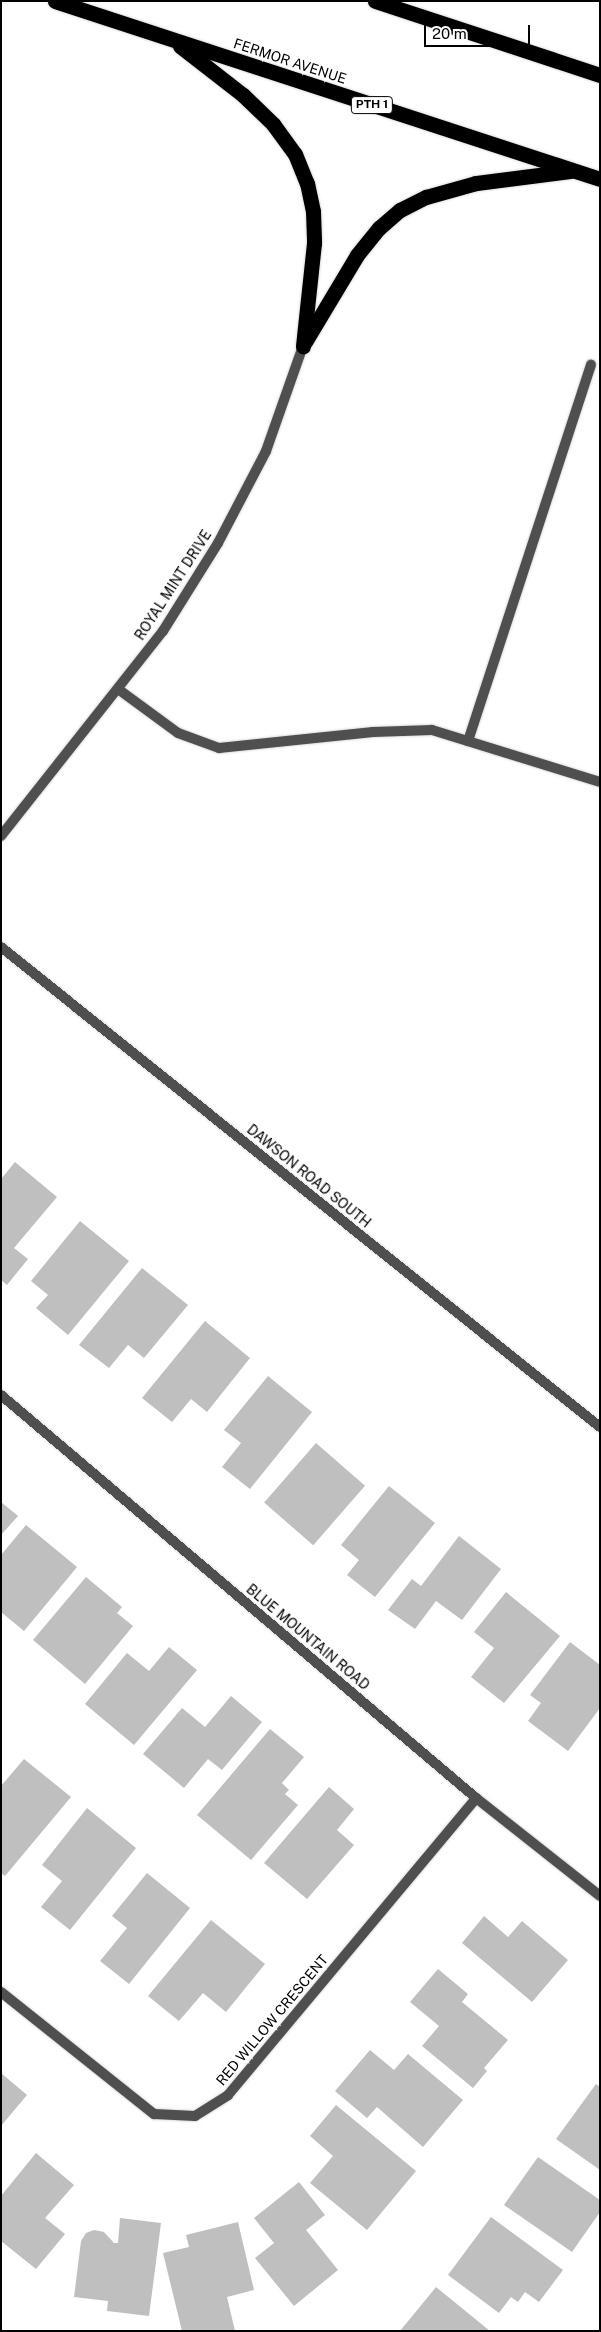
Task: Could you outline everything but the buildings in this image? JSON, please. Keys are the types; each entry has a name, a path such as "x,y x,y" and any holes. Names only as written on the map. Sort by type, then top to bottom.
{"highway":[{"name":"FERMOR AVENUE","path":"55,1 600,179"},
{"path":"375,1 600,75"},
{"path":"171,39 249,101 273,124 295,154 307,183 313,211 314,243 303,346"},
{"path":"303,346 357,255 379,228 400,210 426,197 476,183 574,171"}],"street":[{"name":"ROYAL MINT DRIVE","path":"1,836 163,631 218,542 266,451 303,346"},
{"path":"468,741 591,365"},
{"path":"118,689 178,733 219,748 373,732 432,730 600,782"},
{"name":"DAWSON ROAD SOUTH","path":"1,947 600,1426"},
{"name":"BLUE MOUNTAIN ROAD","path":"1,1395 476,1798 600,1896"},
{"name":"RED WILLOW CRESCENT","path":"1,1992 154,2114 195,2116 228,2095 476,1798"}]}
